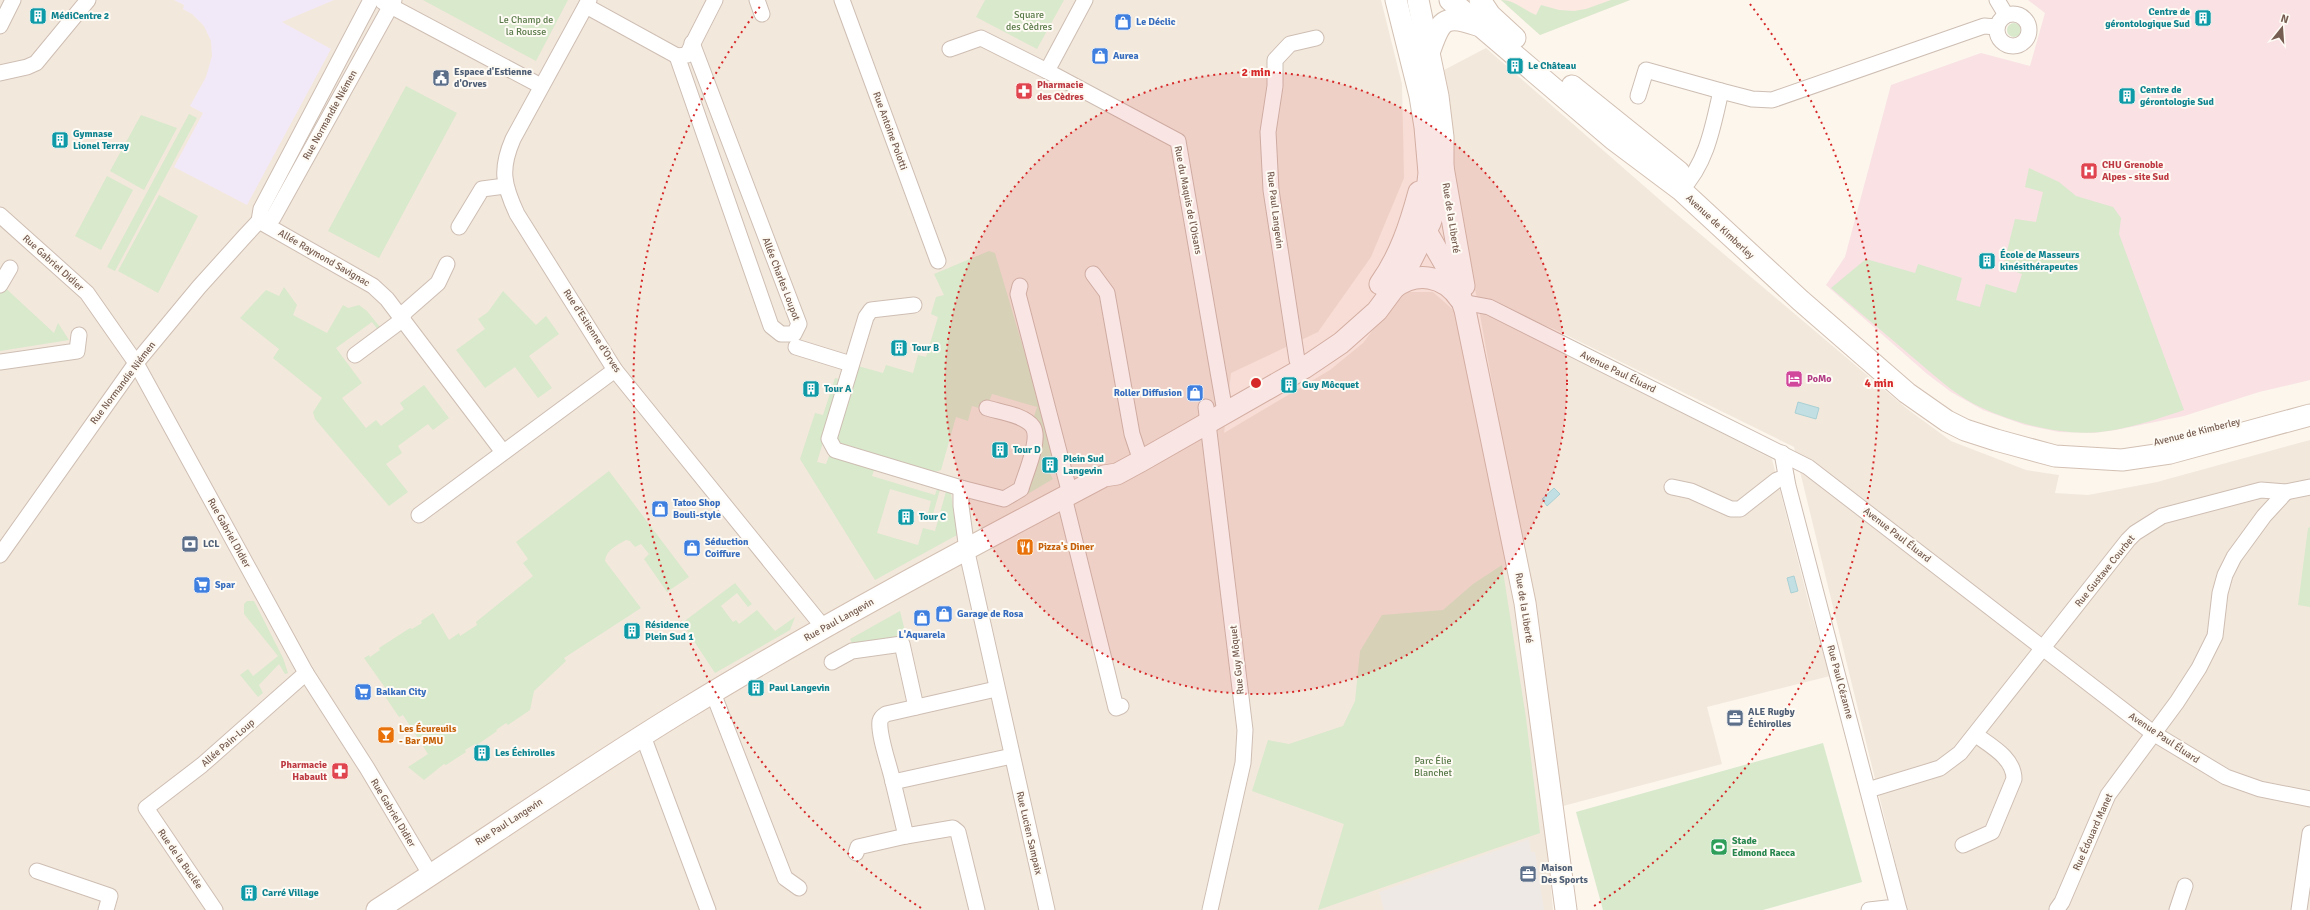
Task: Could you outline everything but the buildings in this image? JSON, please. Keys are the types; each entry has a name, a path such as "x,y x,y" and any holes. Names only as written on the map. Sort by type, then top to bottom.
{"street":[{"path":"0,26 13,0"},
{"path":"0,73 27,68 36,64 88,0"},
{"name":"Rue Normandie Niémen","path":"0,555 136,363 199,286 259,221 261,209 371,0"},
{"path":"587,3 677,56 686,55 715,0"},
{"name":"Rue Antoine Polotti","path":"842,0 938,262"},
{"path":"950,49 981,38 1047,71 1085,0"},
{"path":"1396,0 1420,96 1425,127 1426,152"},
{"path":"1418,0 1430,53 1442,130 1443,167"},
{"name":"Avenue de Kimberley","path":"1450,0 1484,14 1547,66 1686,186 1800,300 1927,409 1965,430 2055,456 2122,460 2170,453 2310,415"},
{"path":"1430,53 1436,35 1444,23 1451,19 1484,14 1473,0"},
{"path":"1997,0 2006,15"},
{"path":"388,2 541,86"},
{"name":"Rue Normandie Niémen","path":"259,221 272,218 388,2"},
{"name":"Rue d'Estienne d'Orves","path":"587,3 541,86 508,152 504,173 505,186 517,214 615,370 824,628"},
{"path":"2017,14 2026,20 2029,30 2026,40 2017,46 2007,45 1999,38 1997,27 2002,18 2006,15 2017,14"},
{"path":"1638,96 1646,70 1752,99 1772,100 1984,26 1997,27"},
{"name":"Rue Paul Langevin","path":"1301,364 1271,190 1268,132 1275,86 1275,60 1290,44 1316,38"},
{"name":"Allée Charles Loupot","path":"677,56 771,326 780,334 794,334 799,324 692,44"},
{"name":"Rue du Maquis de l'Oisans","path":"1047,71 1178,141 1216,409"},
{"path":"1686,186 1705,154 1721,91"},
{"name":"Rue de la Liberté","path":"1426,152 1429,173 1426,199 1426,231 1456,283 1465,305"},
{"name":"Rue Paul Langevin","path":"1301,364 1357,313 1391,269 1400,248 1422,181 1426,152"},
{"name":"Rue de la Liberté","path":"1443,167 1465,305 1525,603 1566,910"},
{"name":"Rue Paul Langevin","path":"377,910 507,823 713,693 824,628 966,549 1104,476 1114,465 1139,454 1216,409 1341,343 1377,311 1403,276 1426,231 1437,203 1443,167"},
{"path":"459,227 482,189 505,186"},
{"name":"Rue Gabriel Didier","path":"0,215 87,294 136,363 306,673 367,768 430,874"},
{"name":"Allée Raymond Savignac","path":"259,221 373,286 402,316 503,452"},
{"path":"1400,248 1410,237 1426,231"},
{"name":"Rue de la Liberté","path":"1426,231 1433,231 1447,237 1460,270"},
{"path":"355,354 398,323 402,316 438,283 447,264"},
{"path":"0,285 10,268"},
{"path":"1092,274 1107,293 1139,454"},
{"name":"Rue de la Liberté","path":"1394,288 1405,280 1416,277 1444,283 1453,290 1465,305"},
{"path":"1020,286 1018,294 1116,708 1121,706"},
{"path":"914,305 871,310 866,317 829,439 834,450 961,488 1004,499 1021,489 1036,439 1033,426 1022,419 987,408"},
{"name":"Avenue Paul Éluard","path":"1465,305 1489,307 1808,467 2153,733 2226,777 2260,789 2310,799"},
{"path":"0,362 77,351 79,335"},
{"path":"796,347 851,364"},
{"path":"419,515 615,370"},
{"name":"Avenue de Kimberley","path":"2082,457 2196,434 2310,402"},
{"name":"Rue Guy Môquet","path":"1210,910 1243,763 1245,730 1216,409"},
{"name":"Rue Paul Cézanne","path":"1782,453 1786,477 1899,910"},
{"path":"1672,487 1691,491 1731,509 1740,509 1777,480 1786,477"},
{"name":"Rue Gustave Courbet","path":"1868,790 1948,764 1976,735 2042,647 2128,540 2143,527 2162,516 2261,490 2286,492 2310,487"},
{"path":"961,488 960,506 966,549"},
{"name":"Rue Édouard Manet","path":"2058,909 2108,795 2199,668 2214,636 2220,593 2225,575 2234,557 2264,516 2286,492"},
{"name":"Rue Lucien Sampaix","path":"966,549 1047,910"},
{"path":"832,662 852,651 902,644 916,707"},
{"name":"Allée Pain-Loup","path":"146,808 202,765 306,673"},
{"path":"906,836 880,722 886,714 996,688"},
{"path":"713,693 785,878 799,888"},
{"path":"1963,845 1992,832 2014,779 2014,771 2008,760 1976,735"},
{"path":"643,736 708,910"},
{"path":"893,782 1012,756"},
{"name":"Rue de la Buclée","path":"146,808 215,910"},
{"path":"856,853 858,847 880,841 953,828 958,832 977,910"},
{"path":"2299,910 2310,833"},
{"path":"37,871 110,896 106,910"},
{"path":"2176,910 2185,886"},
{"path":"1869,910 1887,908 1899,910"}],"shaded area":[{"path":"0,0 1381,0 1402,84 1404,178 1371,257 1318,332 1231,373 1224,433 1330,370 1363,343 1402,292 1433,292 1459,315 1514,601 1547,846 1553,910 0,910","holes":["1226,508 1241,627 1249,719"]},
{"path":"174,0 334,0 282,22 331,49 247,205 174,167 203,113 190,106 206,77 212,56 211,41 204,26 192,14 183,9 184,5"},
{"path":"1501,0 1630,0 1540,35"},
{"name":"CHU Grenoble Alpes - site Sud","path":"2028,0 2310,0 2310,380 2259,392 2184,416 2094,433 2059,432 2025,425 1983,410 1951,392 1926,373 1826,285 1845,257 1891,85 1981,53 2030,66 2045,13"},
{"path":"1486,48 1667,206 1906,408 1951,441 2026,470 2059,475 2055,493 2088,495 2157,482 2310,440 2310,910 1907,910 1794,447 1554,329 1477,299 1458,202 1444,70"},
{"path":"1479,309 1772,459 1810,608 1830,676 1707,707 1722,764 1563,806 1516,518"},
{"path":"1529,839 1531,852 1535,852 1544,910 1384,910 1379,892"}],"green space":[{"name":"Le Champ de la Rousse","path":"423,0 568,0 536,61"},
{"name":"Square des Cèdres","path":"985,0 1064,0 1037,49 976,17"},
{"path":"1501,0 1514,3 1536,15 1541,5 1559,10 1574,11 1586,9 1611,0 1630,0 1540,35"},
{"path":"2011,23 2017,23 2021,27 2021,33 2017,37 2011,37 2007,33 2007,27"},
{"path":"406,86 457,113 379,258 328,231"},
{"path":"189,114 197,118 115,271 107,267"},
{"path":"141,115 177,128 144,190 110,171"},
{"path":"2029,168 2059,182 2076,196 2113,207 2121,218 2119,234 2184,410 2122,429 2084,433 2052,430 2003,417 1966,400 1951,389 1831,288 1866,259 1915,273 1918,264 1962,278 1956,300 1980,307 1986,284 2016,293 2022,274 2003,267 2015,219 2036,222 2043,192 2025,187"},
{"path":"107,176 133,190 101,250 75,236"},
{"path":"159,195 198,216 158,293 118,271"},
{"path":"989,251 995,253 1055,455 1043,461 1053,479 1026,495 1023,491 1032,422 1037,407 992,394 986,410 972,406 968,421 956,417 941,470 935,472 840,443 836,437 858,366 883,373 886,365 913,373 918,355 926,357 938,317 931,314 936,297 944,295 934,274"},
{"path":"0,283 54,333 58,323 69,340 0,351"},
{"path":"284,287 297,305 293,315 327,333 343,305 348,308 359,305 367,311 380,327 378,330 372,322 336,348 362,383 342,398 366,428 376,420 381,426 404,409 400,403 424,385 449,418 433,430 428,424 398,446 402,453 386,464 408,492 389,506 315,419 313,412 322,398 273,358 279,349 240,318 266,290 279,296"},
{"path":"503,291 536,325 546,316 559,334 529,356 552,388 538,398 515,367 485,388 456,350 485,329 478,319 488,312"},
{"path":"835,378 842,380 817,462 826,464 830,454 875,467 872,476 935,495 938,486 941,486 931,521 926,521 931,501 890,489 877,533 918,545 923,528 935,531 947,488 951,494 957,535 875,580 800,459 815,413 823,415"},
{"path":"609,471 689,577 667,592 644,559 649,554 641,544 635,547 630,541 626,540 612,548 607,554 605,561 641,608 564,658 566,661 534,691 530,710 508,725 506,723 477,745 475,744 465,750 466,752 446,765 444,764 424,780 408,767 428,754 403,715 399,717 382,692 386,689 364,658 369,655 370,657 380,650 379,648 410,628 412,629 422,623 421,621 433,613 449,640 459,633 460,636 477,625 476,622 533,576 523,563 528,559 516,542"},
{"path":"2310,527 2310,607 2298,605 2308,528"},
{"name":"Parc Élie Blanchet","path":"1502,565 1526,718 1540,833 1318,910 1344,824 1252,791 1268,740 1289,744 1343,726 1355,701 1360,651 1382,615 1443,610 1473,584"},
{"path":"735,583 752,604 748,607 737,593 721,606 733,622 736,620 739,624 757,610 775,631 795,617 790,630 715,673 682,623"},
{"path":"247,601 254,601 283,658 288,673 285,674 279,664 259,685 263,693 258,697 240,675 248,669 253,676 278,656 244,614 244,604"},
{"path":"900,611 906,635 854,647 850,639"},
{"name":"Stade Edmond Racca","path":"1823,743 1862,882 1763,910 1603,910 1576,812"}],"water":[{"path":"1798,402 1819,408 1816,419 1795,413"},
{"path":"1554,488 1560,494 1547,506 1542,499"},
{"path":"1794,576 1798,591 1791,593 1787,578"}],"place":[{"name":"MédiCentre 2","path":"38,16"},
{"name":"Centre de gérontologique Sud","path":"2203,18"},
{"name":"Le Déclic","path":"1123,22"},
{"name":"Aurea","path":"1100,56"},
{"name":"Le Château","path":"1515,66"},
{"name":"Espace d'Estienne d'Orves","path":"441,78"},
{"name":"Pharmacie des Cèdres","path":"1024,91"},
{"name":"Centre de gérontologie Sud","path":"2127,96"},
{"name":"Gymnase Lionel Terray","path":"60,140"},
{"name":"CHU Grenoble Alpes - site Sud","path":"2089,171"},
{"name":"École de Masseurs kinésithérapeutes","path":"1987,261"},
{"name":"Tour B","path":"899,348"},
{"name":"PoMo","path":"1794,379"},
{"name":"Guy Môcquet","path":"1289,385"},
{"name":"Tour A","path":"811,389"},
{"name":"Roller Diffusion","path":"1195,393"},
{"name":"Tour D","path":"1000,450"},
{"name":"Plein Sud Langevin","path":"1050,465"},
{"name":"Tatoo Shop Bouli-style","path":"660,509"},
{"name":"Tour C","path":"906,517"},
{"name":"LCL","path":"190,544"},
{"name":"Pizza's Diner","path":"1025,547"},
{"name":"Séduction Coiffure","path":"692,548"},
{"name":"Spar","path":"202,585"},
{"name":"Garage de Rosa","path":"944,614"},
{"name":"L'Aquarela","path":"922,618"},
{"name":"Résidence Plein Sud 1","path":"632,631"},
{"name":"Paul Langevin","path":"756,688"},
{"name":"Balkan City","path":"363,692"},
{"name":"ALE Rugby Échirolles","path":"1735,718"},
{"name":"Les Écureuils - Bar PMU","path":"386,735"},
{"name":"Les Échirolles","path":"482,753"},
{"name":"Pharmacie Habault","path":"340,771"},
{"name":"Stade Edmond Racca","path":"1719,847"},
{"name":"Maison Des Sports","path":"1528,874"},
{"name":"Carré Village","path":"249,893"}]}
